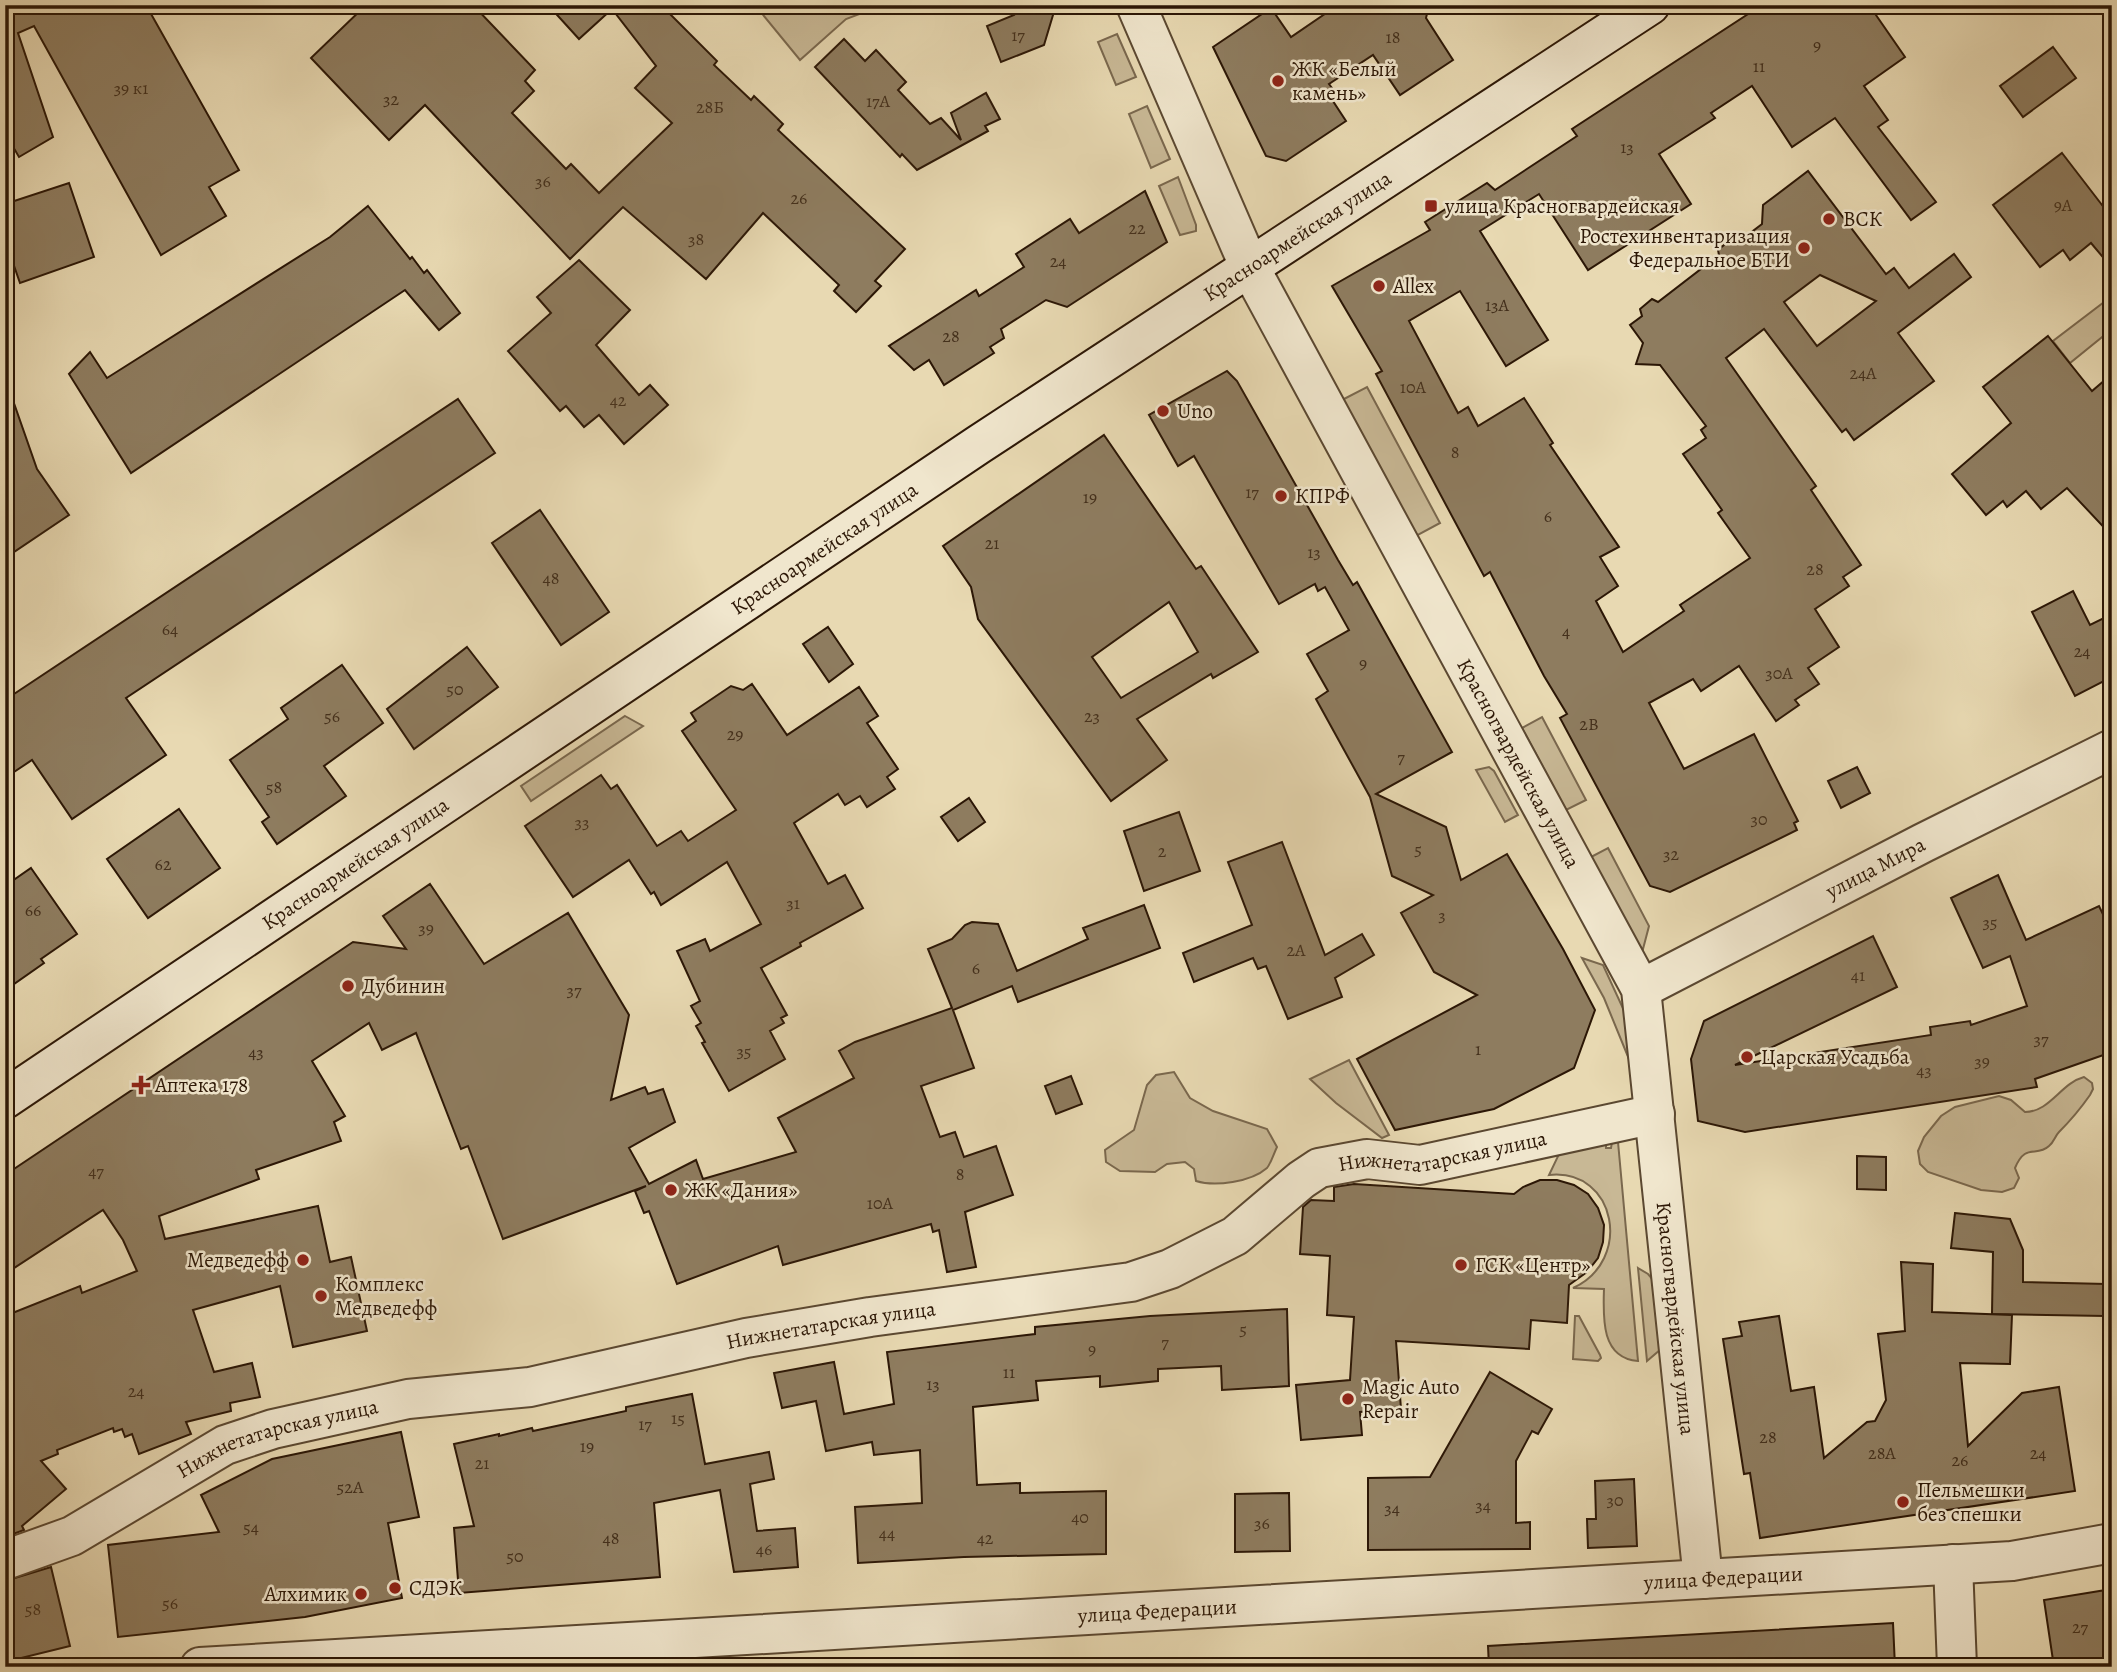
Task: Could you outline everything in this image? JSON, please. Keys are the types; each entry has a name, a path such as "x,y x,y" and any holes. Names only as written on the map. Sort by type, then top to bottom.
{"street":[{"name":"Красногвардейская улица","path":"1136,5 1250,268 1641,989 1703,1579"},
{"name":"Красноармейская улица","path":"5,1098 978,445 1650,5"},
{"name":"улица Мира","path":"1641,989 2112,748"},
{"name":"Нижнетатарская улица","path":"5,1560 72,1536 225,1445 273,1429 408,1399 530,1387 746,1338 870,1317 1131,1282 1170,1269 1235,1236 1319,1168 1367,1159 1420,1165 1654,1114"},
{"name":"улица Федерации","path":"200,1667 2012,1561 2112,1543"},
{"path":"1952,1564 1957,1667"}],"shaded area":[{"path":"755,5 867,5 870,10 846,19 800,60"},
{"path":"1117,34 1136,77 1116,85 1098,42"},
{"path":"1147,106 1170,159 1151,168 1129,114"},
{"path":"1178,177 1196,225 1196,231 1180,235 1159,186"},
{"path":"2112,296 2112,329 2070,363 2053,341"},
{"path":"1367,387 1440,523 1416,536 1342,400"},
{"path":"625,716 643,726 531,801 521,786"},
{"path":"1542,717 1586,800 1566,810 1522,728"},
{"path":"1489,767 1494,771 1518,815 1505,822 1476,770"},
{"path":"1608,848 1649,926 1643,949 1591,857"},
{"path":"1582,958 1603,965 1627,1017 1631,1064 1604,998"},
{"path":"1349,1060 1389,1135 1382,1138 1310,1079"},
{"path":"1174,1072 1190,1098 1213,1111 1267,1129 1277,1147 1267,1168 1243,1180 1204,1183 1196,1181 1194,1169 1185,1162 1167,1164 1155,1172 1120,1171 1106,1162 1105,1150 1134,1130 1147,1085 1156,1075"},
{"path":"2084,1077 2092,1083 2090,1095 2049,1146 2023,1155 2015,1168 2019,1178 2014,1188 2002,1192 1981,1190 1928,1172 1920,1164 1918,1151 1924,1137 1941,1116 1955,1107 1999,1096 2011,1100 2025,1112 2034,1111"},
{"path":"1612,1142 1618,1142 1638,1361 1617,1353 1611,1345 1605,1324 1604,1289 1573,1288 1592,1275 1604,1258 1610,1239 1609,1219 1602,1201 1590,1186 1572,1177 1549,1175 1559,1154 1606,1143 1606,1148 1611,1148"},
{"path":"1638,1268 1654,1281 1661,1349 1647,1361"},
{"path":"1575,1316 1579,1316 1600,1355 1598,1361 1573,1359"}],"building":[{"path":"5,5 146,5 239,170 209,187 226,216 161,255 34,26 18,33 53,137 19,157 5,133"},
{"path":"366,5 473,5 535,70 525,81 534,91 512,113 566,169 571,164 599,193 672,123 635,88 656,66 612,9 579,39 548,5 661,5 717,61 714,65 751,100 754,96 783,124 778,130 905,249 875,281 881,286 856,312 834,291 839,285 763,213 706,279 623,207 570,259 425,105 389,140 311,58"},
{"path":"1010,5 1056,5 1044,45 1001,62 987,26 1014,15"},
{"path":"1338,5 1429,5 1426,18 1453,60 1400,95 1373,55 1329,84 1332,88 1327,92 1346,121 1286,161 1266,156 1213,47 1271,8 1291,37"},
{"path":"1762,5 1869,5 1905,57 1864,86 1888,120 1878,127 1936,202 1911,220 1835,118 1792,147 1752,86 1711,113 1715,118 1659,154 1691,204 1588,270 1539,194 1480,231 1548,340 1506,366 1460,291 1409,321 1458,413 1468,407 1478,426 1524,398 1553,443 1550,445 1619,547 1600,557 1618,586 1596,601 1623,652 1684,611 1680,605 1750,558 1718,513 1722,510 1683,454 1706,438 1701,430 1706,426 1660,365 1636,364 1643,343 1630,325 1642,316 1640,309 1652,299 1658,302 1719,255 1718,250 1730,240 1737,243 1762,224 1763,205 1808,171 1886,274 1894,268 1909,288 1954,254 1971,277 1898,333 1934,381 1854,440 1846,429 1842,432 1764,329 1726,358 1816,486 1811,490 1861,565 1843,577 1849,586 1815,609 1839,647 1808,668 1819,684 1795,700 1799,705 1776,721 1739,666 1701,691 1693,679 1649,703 1684,769 1754,734 1798,821 1794,823 1797,830 1670,892 1650,886 1560,718 1567,714 1544,676 1490,572 1484,576 1376,374 1382,371 1332,286 1430,230 1425,222 1487,183 1495,190 1577,136 1572,129","holes":["1820,275 1876,301 1817,346 1784,302"]},
{"path":"844,39 865,61 876,50 906,82 898,90 930,124 941,118 961,140 951,113 986,93 1000,119 985,126 988,131 917,170 902,154 900,157 815,67"},
{"path":"2053,47 2076,78 2023,117 2000,86"},
{"path":"2062,153 2112,218 2112,268 2091,243 2070,260 2063,250 2040,267 1993,205"},
{"path":"69,183 94,257 20,283 5,240 5,204"},
{"path":"1145,191 1167,242 1067,307 1046,300 1001,329 1004,338 990,347 994,353 944,385 929,360 914,370 889,346 976,290 979,296 1024,267 1016,254 1070,219 1079,233"},
{"path":"368,206 410,259 412,257 424,273 427,270 460,313 439,330 405,290 131,473 69,374 90,352 107,378 330,237"},
{"path":"579,260 630,310 596,345 639,395 650,385 668,405 624,444 599,415 584,427 566,406 560,411 508,351 551,313 537,297"},
{"path":"2048,336 2092,391 2112,374 2112,536 2067,488 2041,509 2026,491 2007,507 2003,501 1986,515 1952,474 2011,423 1983,387"},
{"path":"1227,371 1237,381 1353,585 1357,582 1452,752 1376,794 1446,827 1461,880 1507,854 1595,1010 1574,1068 1494,1109 1395,1130 1357,1059 1477,995 1434,972 1401,913 1433,895 1392,876 1370,797 1316,699 1328,691 1307,654 1349,630 1325,587 1318,591 1315,584 1279,604 1194,456 1178,466 1149,415"},
{"path":"5,389 9,389 37,469 69,515 5,558"},
{"path":"458,399 495,453 126,698 166,755 72,819 32,760 5,778 5,700"},
{"path":"1104,435 1196,569 1201,566 1258,652 1213,678 1211,674 1137,719 1167,760 1111,801 978,619 971,587 943,546","holes":["1169,602 1198,652 1121,698 1092,657"]},
{"path":"540,510 609,612 561,645 492,543"},
{"path":"2073,591 2090,625 2112,614 2112,677 2075,696 2032,612"},
{"path":"828,627 853,664 829,682 803,644"},
{"path":"467,647 498,687 414,749 387,709"},
{"path":"342,665 383,723 324,766 346,796 277,844 262,822 269,817 230,760 288,719 281,708"},
{"path":"752,684 787,735 859,687 878,716 867,723 898,769 887,777 895,789 867,807 860,796 845,805 838,794 794,823 828,884 845,875 863,908 761,968 787,1015 781,1018 784,1023 770,1031 785,1059 729,1091 702,1043 705,1042 696,1026 701,1023 691,1006 700,1001 677,951 705,939 710,951 761,924 727,862 661,905 629,860 573,897 525,826 601,775 611,789 617,785 657,846 681,831 688,841 736,810 682,731 696,721 691,713 731,686 743,690"},
{"path":"1857,767 1870,793 1841,808 1828,781"},
{"path":"969,798 985,822 958,841 941,817"},
{"path":"179,809 220,868 148,918 107,859"},
{"path":"1179,812 1200,871 1144,891 1124,831"},
{"path":"1282,842 1325,955 1362,934 1374,955 1335,978 1342,997 1288,1019 1266,966 1258,969 1253,958 1194,982 1183,953 1252,925 1228,862"},
{"path":"31,868 77,934 41,959 44,963 14,984 5,970 5,886"},
{"path":"1998,875 2026,940 2099,906 2112,933 2112,1052 2035,1079 2037,1087 1745,1132 1698,1121 1691,1059 1704,1021 1873,936 1897,987 1735,1065 1931,1035 1930,1027 1970,1021 1971,1025 2027,1006 2010,956 1983,968 1951,898"},
{"path":"430,884 484,964 568,913 629,1015 611,1100 645,1087 648,1094 663,1089 675,1122 629,1148 649,1184 696,1160 703,1179 796,1152 778,1118 854,1078 839,1051 855,1042 952,1008 928,949 952,939 965,925 972,922 998,924 1017,971 1088,939 1083,928 1144,905 1160,948 1018,1002 1012,986 953,1010 974,1068 921,1086 940,1137 955,1132 964,1157 996,1146 1013,1195 965,1212 976,1267 947,1272 939,1230 933,1232 931,1224 783,1265 778,1246 677,1284 649,1211 644,1213 635,1191 646,1186 503,1239 468,1146 461,1149 416,1033 382,1050 369,1023 312,1061 345,1116 334,1122 341,1141 256,1170 259,1179 159,1216 165,1239 318,1206 330,1262 351,1257 367,1331 293,1347 280,1286 193,1310 214,1372 252,1363 260,1397 230,1403 231,1411 186,1422 191,1434 139,1454 132,1434 125,1437 122,1429 114,1432 113,1428 57,1450 58,1454 41,1461 66,1489 22,1526 24,1530 5,1537 5,1316 80,1286 82,1293 137,1271 123,1240 103,1210 5,1274 5,1175 353,942 406,949 383,916"},
{"path":"1071,1076 1082,1104 1056,1114 1045,1086"},
{"path":"1857,1156 1886,1157 1886,1190 1857,1189"},
{"name":"ГСК «Центр»","path":"1540,1180 1557,1180 1574,1185 1588,1194 1598,1208 1604,1225 1598,1258 1587,1272 1569,1285 1567,1323 1531,1320 1529,1349 1396,1341 1401,1409 1360,1412 1362,1435 1301,1440 1296,1385 1350,1380 1354,1317 1327,1315 1330,1256 1300,1254 1303,1207 1311,1200 1334,1201 1334,1187 1354,1184 1514,1194"},
{"path":"1955,1213 2010,1219 2023,1250 2023,1282 2106,1284 2105,1316 1992,1314 1993,1252 1951,1248"},
{"path":"1901,1262 1933,1264 1932,1312 2012,1315 2010,1364 1960,1363 1968,1446 2022,1393 2059,1387 2075,1491 1760,1538 1750,1473 1744,1474 1723,1339 1742,1336 1739,1322 1779,1316 1791,1391 1814,1387 1824,1458 1867,1422 1875,1421 1886,1400 1878,1334 1905,1331"},
{"path":"1287,1309 1289,1386 1222,1390 1221,1366 1158,1369 1158,1381 1100,1387 1100,1376 1036,1381 1038,1400 973,1407 977,1485 1020,1483 1020,1493 1106,1491 1106,1554 964,1557 858,1563 855,1507 922,1503 920,1450 874,1455 872,1442 826,1451 816,1401 782,1408 774,1373 834,1362 844,1414 894,1404 887,1352 1035,1334 1035,1327 1150,1316"},
{"path":"1490,1372 1552,1409 1538,1434 1532,1431 1516,1461 1516,1523 1530,1522 1530,1549 1368,1550 1368,1478 1430,1477"},
{"path":"692,1394 705,1464 769,1452 774,1479 750,1484 757,1531 795,1528 798,1567 734,1572 720,1490 654,1503 660,1577 459,1593 454,1528 474,1526 454,1444 532,1428 533,1431 626,1411 626,1407"},
{"path":"401,1432 419,1517 388,1523 402,1598 305,1617 118,1637 108,1545 219,1532 201,1495 272,1459"},
{"path":"1634,1479 1637,1546 1588,1548 1587,1519 1596,1519 1595,1481"},
{"path":"1289,1493 1290,1551 1235,1552 1235,1494"},
{"path":"51,1567 70,1646 5,1662 5,1581"},
{"path":"2112,1589 2112,1667 2054,1667 2044,1600"},
{"path":"1893,1623 1895,1667 1489,1667 1488,1646"}],"place":[{"name":"ЖК «Белый камень»","path":"1278,81"},
{"name":"улица Красногвардейская","path":"1431,206"},
{"name":"ВСК","path":"1829,219"},
{"name":"Ростехинвентаризация Федеральное БТИ","path":"1804,248"},
{"name":"Allex","path":"1379,286"},
{"name":"Uno","path":"1163,411"},
{"name":"КПРФ","path":"1281,496"},
{"name":"Дубинин","path":"348,986"},
{"name":"Царская Усадьба","path":"1747,1057"},
{"name":"Аптека 178","path":"141,1085"},
{"name":"ЖК «Дания»","path":"671,1190"},
{"name":"Медведефф","path":"303,1260"},
{"name":"ГСК «Центр»","path":"1461,1265"},
{"name":"Комплекс Медведефф","path":"321,1296"},
{"name":"Magic Auto Repair","path":"1348,1399"},
{"name":"Пельмешки без спешки","path":"1903,1502"},
{"name":"СДЭК","path":"395,1588"},
{"name":"Алхимик","path":"361,1594"}]}
